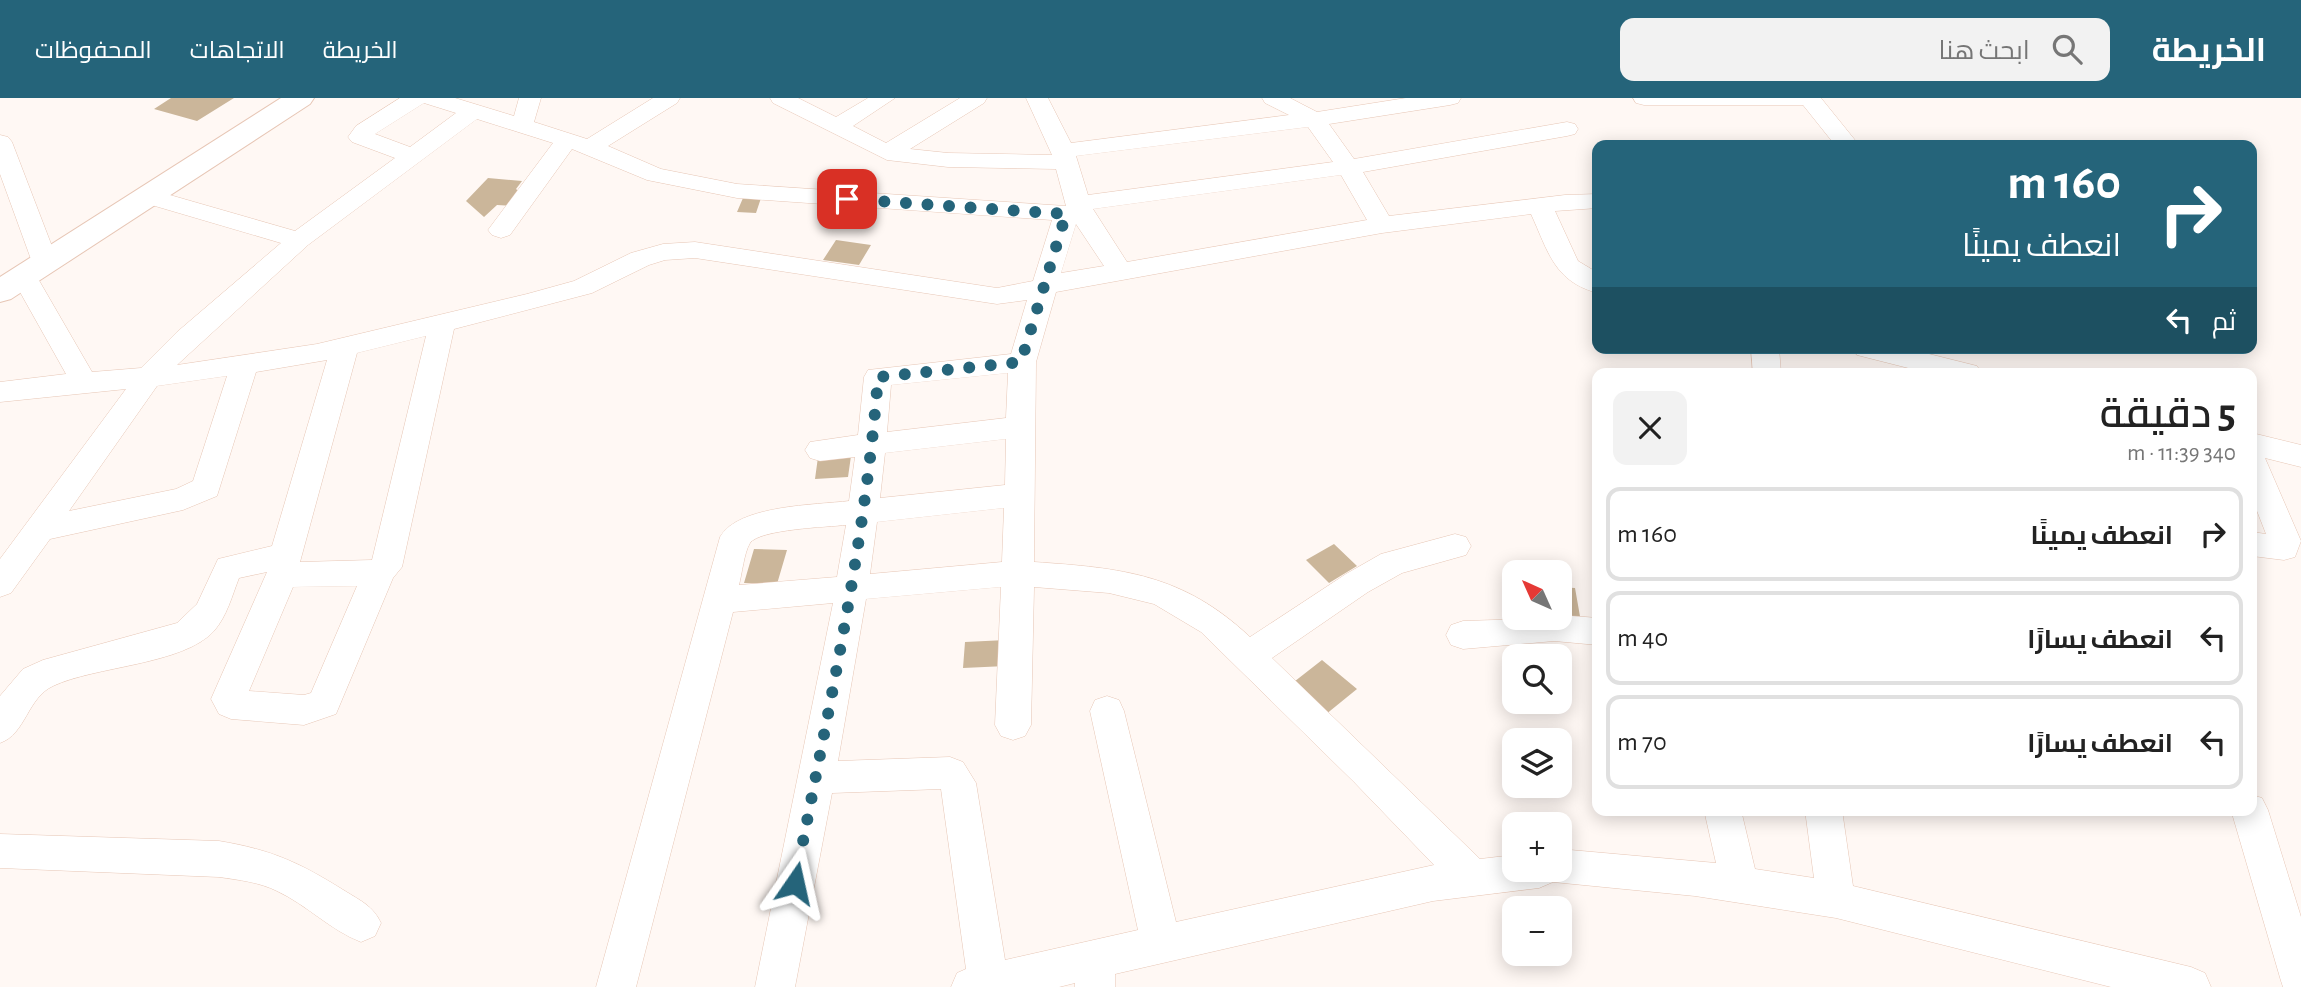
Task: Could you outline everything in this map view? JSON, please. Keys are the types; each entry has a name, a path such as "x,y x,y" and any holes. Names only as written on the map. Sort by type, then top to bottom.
{"street":[{"path":"23,276 300,98"},
{"path":"413,156 360,137 364,131 415,98"},
{"path":"432,98 590,147 655,175 737,191 1075,211 1567,130"},
{"path":"522,126 530,98"},
{"path":"590,147 670,98"},
{"path":"781,98 887,153 948,160 1065,157 1450,98"},
{"path":"836,127 884,98"},
{"path":"887,153 976,98"},
{"path":"1037,98 1065,157 1075,211 1121,272"},
{"path":"1275,98 1314,119 1348,167 1382,225"},
{"path":"1644,98 1809,98 1843,140"},
{"path":"0,584 149,377 187,338 299,240 473,111"},
{"path":"501,230 566,141"},
{"path":"0,142 23,276 84,382"},
{"path":"147,196 299,240"},
{"path":"0,392 244,366 345,346 583,287 663,252 695,250 998,296 1382,225 1540,205 1592,201"},
{"path":"1540,205 1567,266 1592,281"},
{"path":"1013,724 1022,426 1021,362 1044,286 1075,211"},
{"path":"345,346 284,565 228,699 232,704 304,710 324,704 379,572 386,567 442,324"},
{"path":"1885,359 1938,368"},
{"path":"775,987 851,589 873,444 878,377 1021,362"},
{"path":"40,528 183,499 206,488 244,366"},
{"path":"820,450 1022,426"},
{"path":"2257,445 2301,456"},
{"path":"2257,545 2276,549 2284,548 2287,543 2259,493"},
{"path":"616,987 736,537 747,529 782,520 1020,495"},
{"path":"1247,657 1357,583 1392,563 1455,546"},
{"path":"284,565 291,576 379,572"},
{"path":"0,728 20,694 31,681 43,674 177,638 196,630 205,622 229,568 284,565"},
{"path":"719,600 1018,573 1109,580 1163,594 1213,623 1367,771 1472,878"},
{"path":"1463,635 1554,628 1592,631"},
{"path":"1107,711 1161,943"},
{"path":"815,778 950,773 958,783 980,985 1094,973 1161,943 1433,883 1502,874"},
{"path":"1723,816 1740,885"},
{"path":"1824,816 1836,900"},
{"path":"2251,816 2301,981"},
{"path":"0,851 219,859 250,864 289,877 361,923"},
{"path":"1572,868 1695,878 1836,900 2191,987"}],"building":[{"path":"171,98 234,98 197,121 154,109"},
{"path":"488,178 522,181 516,189 523,195 516,206 497,205 484,217 466,201"},
{"path":"743,198 761,198 756,213 737,212"},
{"path":"836,240 871,245 859,265 823,260"},
{"path":"851,456 848,477 815,479 818,457"},
{"path":"1334,544 1357,566 1329,583 1306,560"},
{"path":"754,549 787,550 777,584 744,583"},
{"path":"1572,588 1575,588 1581,622 1572,621"},
{"path":"1006,640 1006,666 963,668 965,642"},
{"path":"1322,660 1357,689 1325,715 1290,685"}],"route":[{"path":"795,883 851,589 873,444 878,377 886,374 1021,362 1066,214 847,199"}]}
